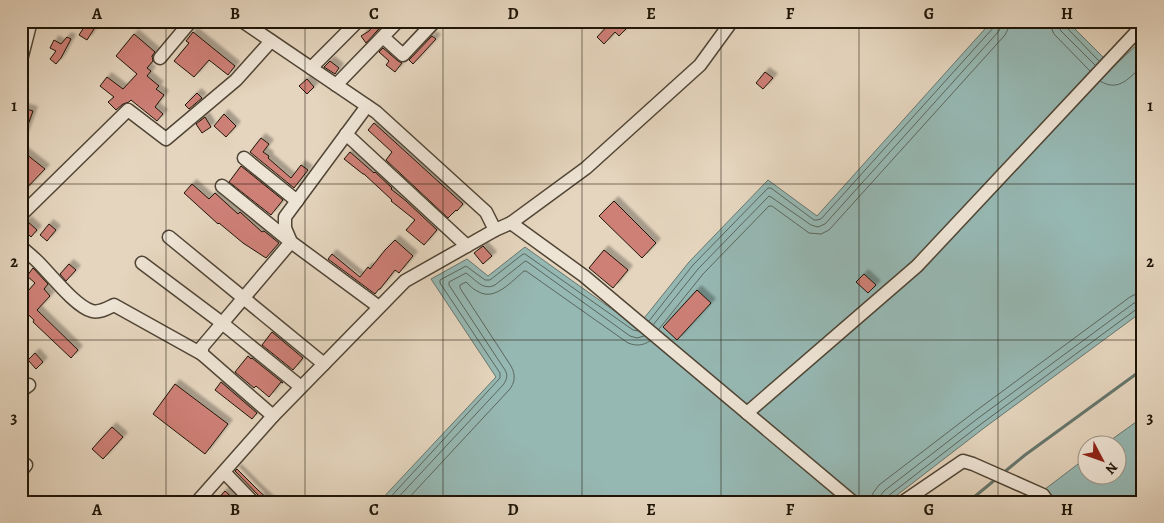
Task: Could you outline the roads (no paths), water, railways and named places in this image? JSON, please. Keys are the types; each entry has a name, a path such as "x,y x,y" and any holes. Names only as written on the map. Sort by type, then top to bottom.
{"street":[{"path":"21,60 31,21"},
{"path":"160,58 191,21"},
{"path":"242,21 376,112 486,212 495,230"},
{"path":"311,68 358,21"},
{"path":"336,85 398,21"},
{"path":"383,37 403,55 435,21"},
{"path":"199,501 273,416 404,281 495,230 512,223 586,168 700,65 732,21"},
{"path":"747,413 917,266 1143,25"},
{"path":"21,215 128,110 166,139 236,80 271,41"},
{"path":"291,242 285,228 285,217 367,106"},
{"path":"346,134 467,246"},
{"path":"244,158 297,201"},
{"path":"222,186 291,242 379,307"},
{"path":"512,223 584,276 852,502"},
{"path":"168,237 324,364"},
{"path":"202,354 202,347 291,242"},
{"path":"21,247 39,263 63,290 85,308 94,312 114,305 202,354 273,416"},
{"path":"142,262 301,387"},
{"path":"904,502 963,461 1043,495 1048,502"},
{"path":"224,472 253,502"}],"water":[{"path":"992,21 1067,21 1113,67 1143,39 1143,311 984,428 888,502 379,502 496,377 431,279 467,259 488,276 525,247 637,327 689,262 768,180 817,216"},
{"path":"1143,417 1143,502 1028,502 1076,466 1076,486 1126,486 1126,436 1117,436"}],"waterway":[{"path":"1003,473 1143,369"},
{"path":"968,502 996,479"}]}
